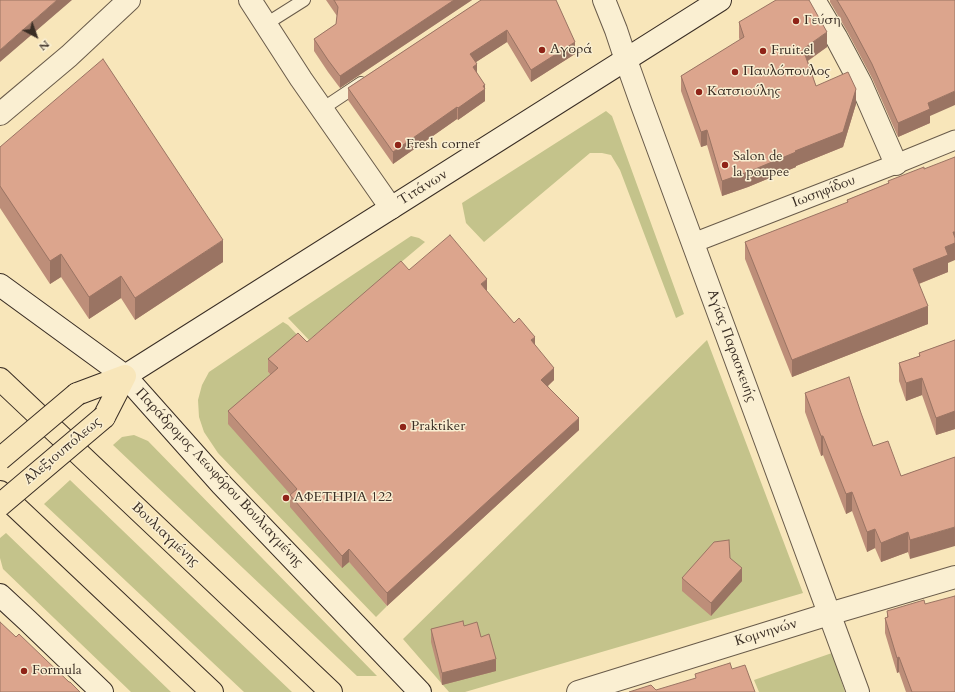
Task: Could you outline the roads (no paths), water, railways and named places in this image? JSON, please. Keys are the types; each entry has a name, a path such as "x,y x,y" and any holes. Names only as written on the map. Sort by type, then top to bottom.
{"main road":[{"path":"0,459 77,394 125,376"},
{"name":"Αλεξιουπόλεως","path":"0,505 104,418 125,376"},
{"name":"Βουλιαγμένης","path":"0,379 331,692"},
{"path":"0,492 212,692"}],"street":[{"path":"0,114 69,56 129,0"},
{"path":"250,0 301,79 391,208"},
{"name":"Αγίας Παρασκευής","path":"604,0 858,692"},
{"name":"Τιτάνων","path":"125,376 720,0"},
{"path":"814,0 861,84 896,164"},
{"name":"Ιωσηφίδου","path":"692,242 955,140"},
{"name":"Παράδρομος Λεωφόρου Βουλιαγμένης","path":"0,285 125,376 231,495 420,692"},
{"name":"Κομνηνών","path":"578,692 829,614 955,577"},
{"path":"0,595 102,692"}],"lane":[{"path":"266,24 304,0"},
{"path":"322,109 373,75"}],"place":[{"name":"Γεύση","path":"796,21"},
{"name":"Αγορά","path":"542,50"},
{"name":"Fruit.el","path":"763,51"},
{"name":"Παυλόπουλος","path":"735,72"},
{"name":"Κατσιούλης","path":"699,92"},
{"name":"Fresh corner","path":"398,145"},
{"name":"Salon de la poupee","path":"725,165"},
{"name":"Praktiker","path":"403,427"},
{"name":"ΑΦΕΤΗΡΙΑ 122","path":"286,498"},
{"name":"Formula","path":"24,671"}]}
